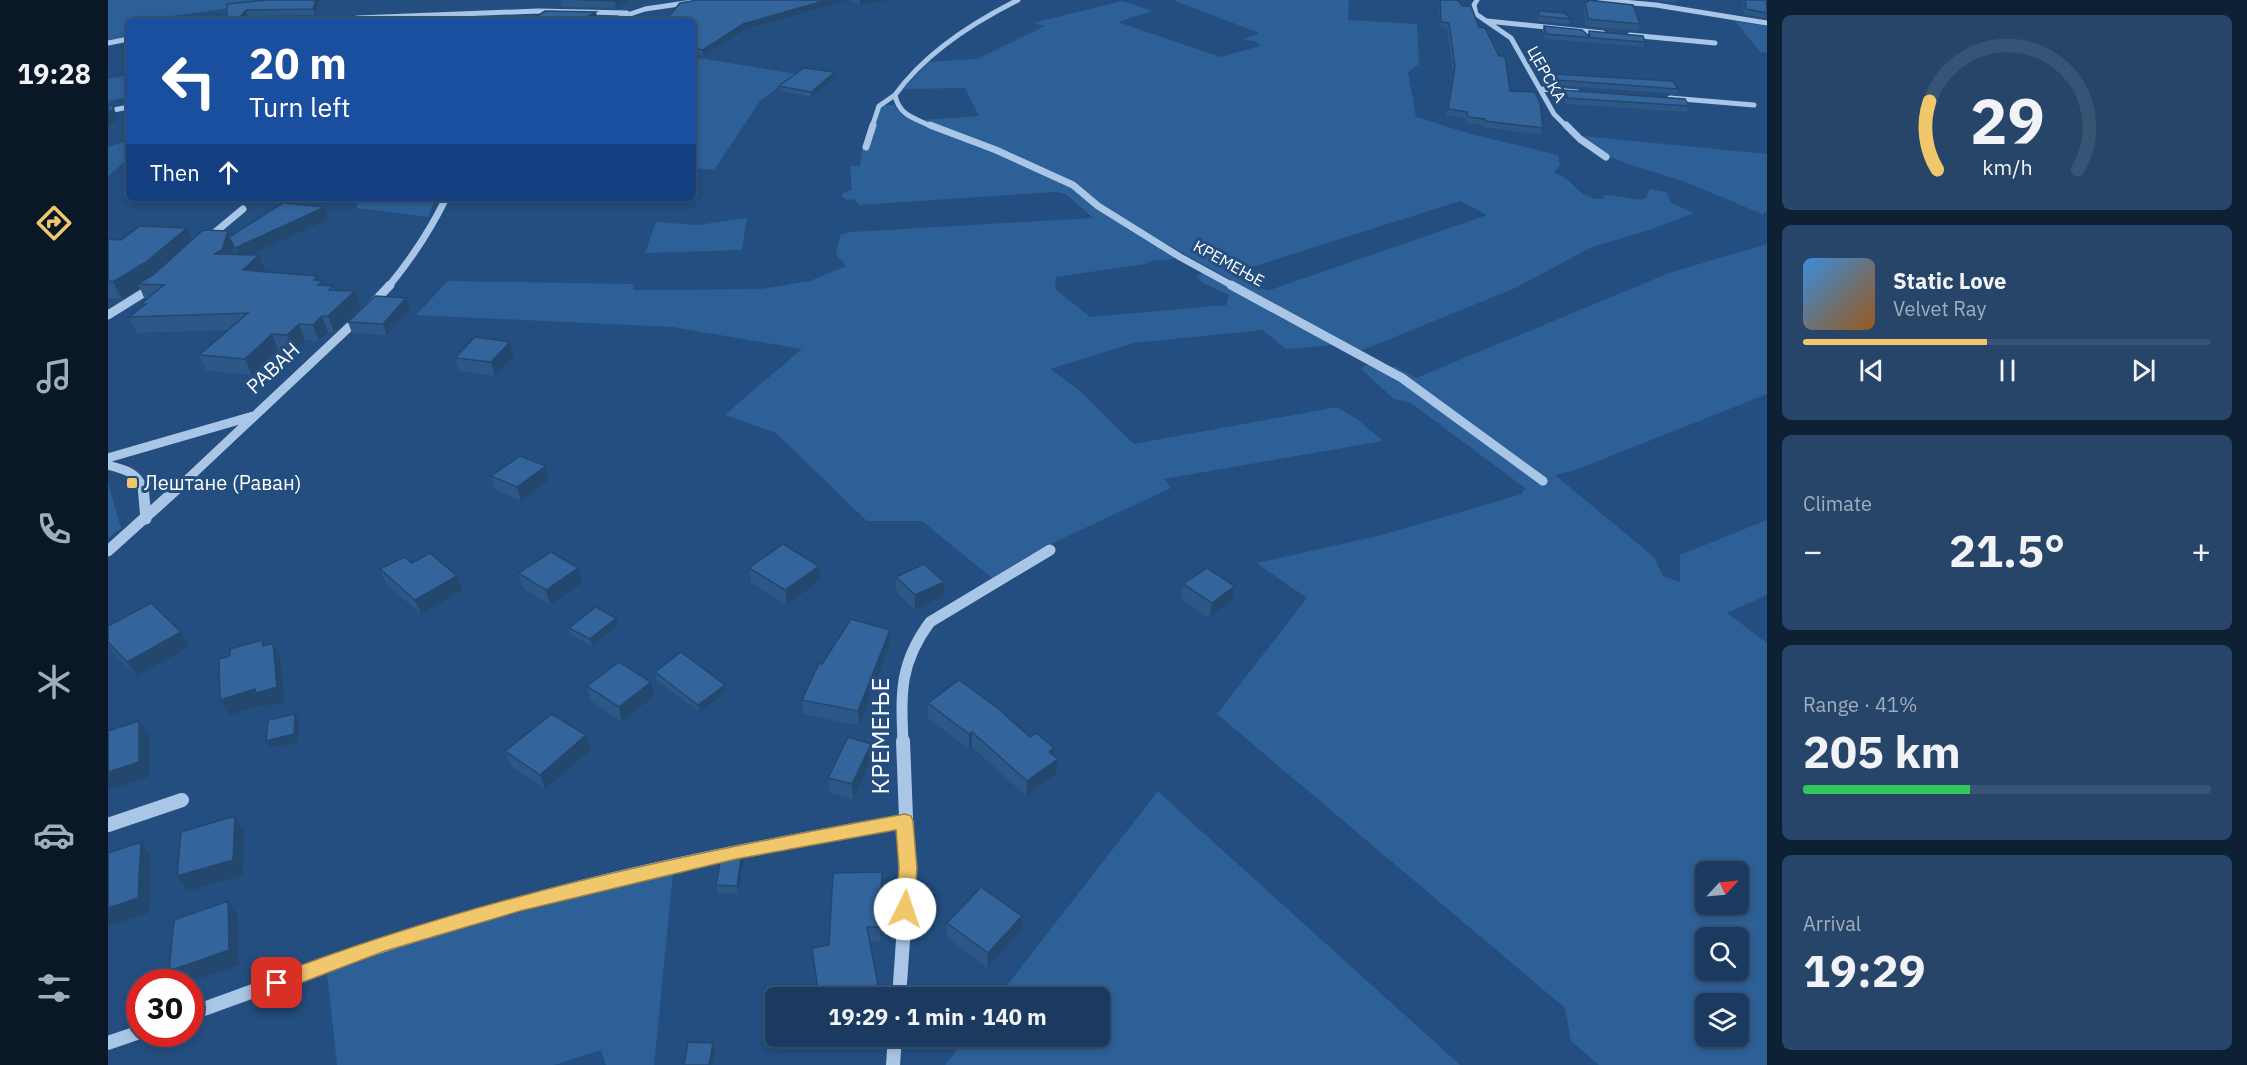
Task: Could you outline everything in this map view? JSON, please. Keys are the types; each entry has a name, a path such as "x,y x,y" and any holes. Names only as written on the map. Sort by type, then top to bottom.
{"street":[{"path":"345,18 537,11 627,13 706,0"},
{"path":"866,147 879,106 895,95 912,74 929,58 1000,8 1018,0"},
{"name":"ЦЕРСКА","path":"1477,0 1474,5 1476,14 1511,38 1554,114 1580,139 1606,157"},
{"path":"1600,0 1656,5 1767,23"},
{"path":"616,18 627,13"},
{"path":"1487,21 1612,33"},
{"path":"1623,34 1715,43"},
{"path":"108,43 126,40"},
{"path":"1541,90 1588,93"},
{"name":"КРЕМЕЊЕ","path":"895,95 897,107 905,114 1073,184 1098,206 1180,257 1402,378 1543,480"},
{"path":"1659,98 1754,105"},
{"path":"108,111 126,108"},
{"name":"РАВАН","path":"108,551 146,519 352,323 397,275 421,245 444,201"},
{"path":"202,245 213,232 243,208"},
{"path":"108,315 162,280"},
{"path":"108,458 253,416"},
{"path":"108,465 128,470 139,478 145,490 146,519"},
{"name":"КРЕМЕЊЕ","path":"900,987 908,868 902,720 904,669 918,638 930,622 1050,550"},
{"path":"108,825 182,800"},
{"path":"204,1009 385,943 520,903 736,851 905,821"},
{"path":"108,1043 126,1037"},
{"path":"893,1065 894,1047"}],"shaded area":[{"path":"108,0 287,0 173,16 173,18 126,18 126,38 108,41"},
{"path":"1173,0 1349,0 1348,20 1417,24 1419,64 1408,72 1416,117 1471,134 1558,155 1560,165 1554,172 1565,177 1583,194 1592,198 1603,199 1605,195 1645,199 1650,189 1666,192 1671,203 1694,213 1646,231 1592,247 1513,289 1360,351 1179,251 1101,205 1075,184 923,120 979,116 965,88 903,89 929,62 977,59 1045,26 1033,23 1122,1 1152,11 1118,22 1220,57 1260,46 1257,42 1243,39 1259,33","holes":["1460,201 1487,215 1267,291 1233,273"]},
{"path":"1735,21 1767,26 1767,53 1760,52"},
{"path":"696,57 796,74 760,101 714,170 696,168"},
{"path":"126,76 126,98 108,101 108,79"},
{"path":"882,105 894,105 902,115 994,151 1070,185 1176,257 1169,260 1154,260 1145,264 1056,277 1055,289 1090,317 1226,305 1229,295 1203,283 1196,276 1203,273 1333,345 1286,349 1263,330 1134,343 1050,369 1080,391 1134,444 1337,407 1358,420 1383,441 1164,479 1171,488 1044,547 992,578 922,521 867,521 776,433 725,415 802,349 672,327 416,315 448,281 634,284 633,290 760,289 810,281 846,266 836,254 841,234 1093,218 1066,194 1055,192 859,205 855,199 847,200 841,196 852,190 850,166 860,166 862,149 868,148"},
{"path":"1582,136 1767,154 1767,211 1762,214 1688,183 1618,160 1592,146"},
{"path":"126,141 126,161 108,176 108,147"},
{"path":"358,201 435,201 428,217 357,208"},
{"path":"747,218 742,250 645,253 656,222 698,225"},
{"path":"1767,244 1767,394 1576,470 1555,475 1654,557 1663,576 1680,582 1680,555 1767,520 1767,595 1727,613 1767,643 1767,1065 1599,1065 1571,1041 1565,1008 1217,714 1307,598 1256,563 1382,535 1522,494 1525,488 1411,403 1394,399 1361,369 1366,365 1396,367 1416,378 1669,273"},
{"path":"108,483 121,528 108,538"},
{"path":"1158,791 1460,1065 945,1065 959,1047 1110,1047 1110,987 1006,987"},
{"path":"673,874 654,1065 606,1065 601,1050 554,1065 337,1065 327,974 455,930"}],"building":[{"path":"267,0 316,0 313,9 246,10 241,16 244,18 227,18 227,4"},
{"path":"697,0 827,0 743,24 703,50 696,49 696,18 668,18 680,3"},
{"path":"1440,0 1458,0 1462,6 1471,6 1479,27 1485,28 1499,56 1505,56 1510,91 1535,92 1540,103 1543,128 1485,121 1485,119 1468,117 1467,112 1448,109 1455,67 1449,23 1441,22"},
{"path":"1588,0 1633,5 1640,24 1588,19 1585,2"},
{"path":"1745,0 1766,0 1767,13 1746,9"},
{"path":"545,11 596,12 585,18 534,18"},
{"path":"1538,11 1564,13 1571,19 1540,16"},
{"path":"1544,26 1582,30 1590,37 1589,31 1643,36 1645,42 1546,34"},
{"path":"804,68 835,72 811,92 779,86"},
{"path":"1553,74 1673,81 1678,89 1557,80"},
{"path":"1563,90 1685,99 1689,106 1568,98"},
{"path":"112,105 114,108 108,112 108,106"},
{"path":"283,203 325,207 235,248 229,237"},
{"path":"140,226 187,228 146,262 113,282 108,281 108,239 121,240"},
{"path":"203,230 228,231 222,250 214,254 259,255 243,270 318,276 314,280 323,281 318,285 333,286 329,290 355,291 328,316 322,316 313,325 299,324 287,335 272,334 245,359 199,355 248,313 129,317 146,304 141,304 164,285 138,284 153,275"},
{"path":"375,296 406,298 383,324 348,322"},
{"path":"475,337 510,342 491,362 455,358"},
{"path":"520,456 546,466 517,487 491,476"},
{"path":"783,544 819,566 785,590 749,568"},
{"path":"551,552 578,568 546,590 518,573"},
{"path":"430,553 457,576 415,600 380,569 404,557 412,563"},
{"path":"924,564 944,582 915,595 896,577"},
{"path":"1207,568 1235,586 1212,603 1183,584"},
{"path":"151,603 181,632 127,662 108,642 108,626"},
{"path":"596,607 616,618 590,639 569,628"},
{"path":"851,619 890,630 858,711 802,700 819,663 822,664"},
{"path":"262,640 263,646 273,643 277,687 256,693 255,689 220,700 219,659 230,656 230,649"},
{"path":"681,652 725,685 698,705 655,672"},
{"path":"619,662 651,682 619,707 587,686"},
{"path":"959,680 1000,710 1030,737 1036,733 1054,748 1049,752 1058,759 1027,781 972,732 969,734 928,703"},
{"path":"295,714 294,734 266,741 268,720"},
{"path":"552,714 586,735 540,775 505,751"},
{"path":"139,721 139,762 108,772 108,731"},
{"path":"848,737 871,744 852,784 828,778"},
{"path":"235,816 233,860 177,876 181,832"},
{"path":"141,842 138,898 108,908 108,853"},
{"path":"742,853 737,886 716,885 721,857"},
{"path":"882,872 880,927 867,927 878,985 818,987 812,948 829,945 833,873"},
{"path":"981,887 1022,916 988,953 947,923"},
{"path":"228,901 229,950 169,969 174,920"},
{"path":"688,1042 713,1043 709,1065 684,1065"}],"place":[{"name":"Лештане (Раван)","path":"132,483"}],"route":[{"path":"277,983 385,943 520,903 736,851 905,821 908,868 905,909"}]}
